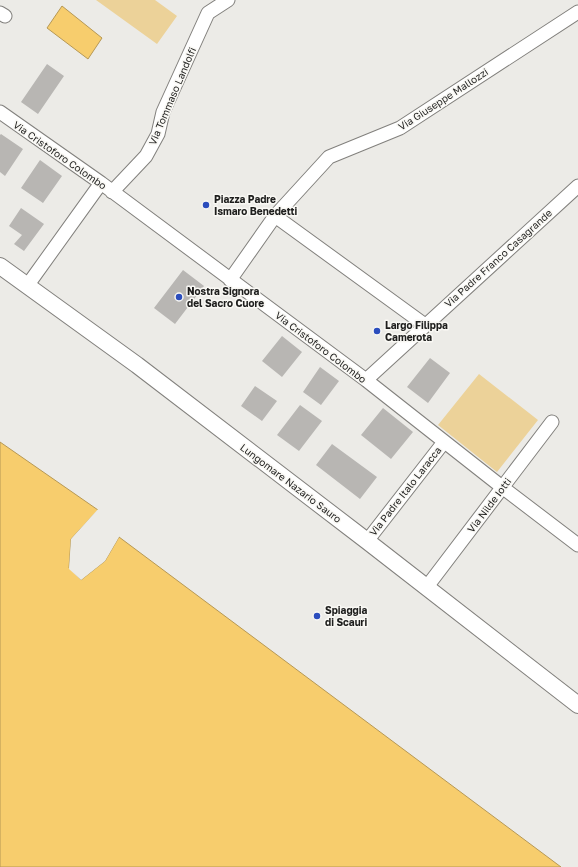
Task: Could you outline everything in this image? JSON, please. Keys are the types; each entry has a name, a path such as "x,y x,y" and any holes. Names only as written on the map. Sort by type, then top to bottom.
{"street":[{"name":"Via Tommaso Landolfi","path":"112,192 146,156 158,134 163,112 208,13 228,0"},
{"name":"Via Giuseppe Mallozzi","path":"230,280 275,216 329,157 400,128 578,12"},
{"name":"Via Cristoforo Colombo","path":"0,112 101,183 366,380 578,545"},
{"path":"27,286 101,183"},
{"name":"Via Padre Franco Casagrande","path":"366,380 578,186"},
{"path":"275,216 425,325"},
{"name":"Lungomare Nazario Sauro","path":"0,266 137,365 426,588 576,700"},
{"name":"Via Nilde Iotti","path":"426,588 552,422"},
{"name":"Via Padre Italo Laracca","path":"367,541 444,442"}],"shaded area":[{"path":"96,0 155,0 177,16 157,44"},
{"path":"62,6 102,38 88,59 47,28"},
{"path":"479,374 538,420 497,472 438,425"},
{"path":"0,442 98,510 71,539 69,568 81,580 105,561 119,537 561,867 0,867"}],"pier":[{"path":"99,508 99,511 73,540 71,568 81,577 103,560 118,535 119,537 105,561 81,580 69,569 71,539"}],"building":[{"path":"47,64 64,76 38,114 21,102"},
{"path":"1,134 23,149 5,176 0,172"},
{"path":"40,160 62,176 43,203 21,188"},
{"path":"21,208 44,224 24,251 14,244 22,235 9,226"},
{"name":"Nostra Signora del Sacro Cuore","path":"183,270 204,286 175,324 154,308"},
{"path":"282,336 302,352 282,377 262,361"},
{"path":"430,358 450,373 428,403 407,387"},
{"path":"320,367 339,381 321,405 303,392"},
{"path":"255,386 277,401 262,421 241,406"},
{"path":"300,405 322,421 299,451 277,435"},
{"path":"383,408 413,432 391,459 361,435"},
{"path":"332,444 377,477 360,499 316,465"}],"place":[{"name":"Piazza Padre Ismaro Benedetti","path":"206,205"},
{"name":"Nostra Signora del Sacro Cuore","path":"179,297"},
{"name":"Largo Filippa Camerota","path":"377,331"},
{"name":"Spiaggia di Scauri","path":"317,616"}]}
